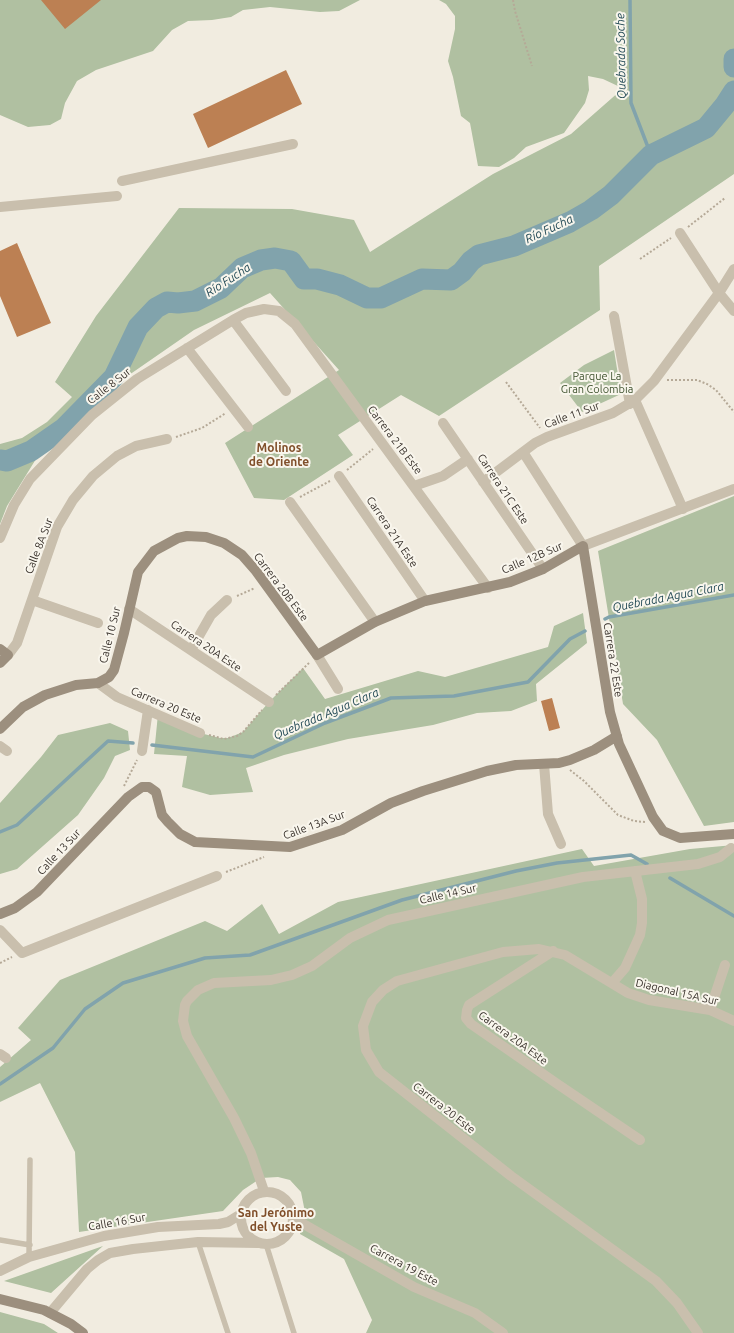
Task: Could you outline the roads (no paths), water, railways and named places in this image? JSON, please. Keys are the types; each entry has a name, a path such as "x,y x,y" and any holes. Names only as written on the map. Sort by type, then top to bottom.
{"street":[{"path":"122,181 293,144"},
{"path":"0,207 117,196"},
{"path":"680,233 719,293 734,311"},
{"name":"Calle 11 Sur","path":"483,482 523,452 547,437 613,413 632,402 654,381 719,293 734,269"},
{"name":"Calle 8 Sur","path":"0,538 14,505 30,479 71,435 108,401 137,379 246,312 264,309 279,311"},
{"name":"Carrera 21B Este","path":"279,311 295,324 488,588"},
{"path":"614,316 632,402 683,509"},
{"path":"233,320 286,391"},
{"path":"187,348 248,427"},
{"name":"Carrera 21C Este","path":"444,423 542,568"},
{"name":"Calle 8A Sur","path":"0,663 4,652 17,643 57,527 83,488 105,466 126,451 146,443 167,439"},
{"name":"Carrera 22 Este","path":"523,452 583,546 603,675 616,736 657,823 663,831 680,838 734,834"},
{"path":"414,486 443,476 468,459"},
{"name":"Carrera 21A Este","path":"339,476 425,601"},
{"name":"Calle 12B Sur","path":"317,655 375,622 425,601 510,582 542,568 583,546 734,489"},
{"path":"290,502 375,622"},
{"name":"Carrera 20B Este","path":"197,536 216,540 233,549 249,563 317,655"},
{"name":"Calle 10 Sur","path":"98,683 106,680 114,670 135,580 148,557 169,541 178,538 197,536"},
{"path":"32,600 98,623"},
{"path":"191,650 211,615 227,600"},
{"name":"Carrera 20A Este","path":"129,609 269,702"},
{"path":"317,655 338,689"},
{"path":"0,729 23,707 45,695 72,686 98,683"},
{"name":"Carrera 20 Este","path":"98,683 117,697 200,732"},
{"path":"142,751 148,710"},
{"name":"Calle 13A Sur","path":"132,794 145,787 153,789 159,799 162,814 168,822 180,834 195,842 290,847 336,832 391,803 466,777 502,768 559,763 582,755 616,736"},
{"path":"544,764 548,814 561,844"},
{"name":"Calle 13 Sur","path":"0,914 15,908 37,892 132,794"},
{"name":"Calle 14 Sur","path":"264,1192 251,1153 234,1118 187,1036 183,1021 187,1001 198,990 214,983 271,980 302,971 350,938 388,920 583,877 698,864 720,857 731,848"},
{"path":"612,983 618,978 631,958 640,935 642,906 636,871"},
{"path":"0,930 22,953 217,876"},
{"name":"Carrera 20 Este","path":"553,951 539,949 503,952 405,978 390,985 377,996 368,1010 363,1034 366,1050 374,1065 385,1077 511,1176 656,1281 677,1303 698,1333"},
{"name":"Carrera 20A Este","path":"553,951 469,1006 466,1018 472,1024 543,1074 640,1140"},
{"name":"Diagonal 15A Sur","path":"553,951 565,955 628,994 649,1000 710,1010 734,1021"},
{"path":"710,1010 725,965"},
{"path":"50,1313 87,1269 98,1260 110,1254 133,1249 198,1242 262,1243 274,1243 288,1233 294,1218 292,1209 282,1196 274,1192 256,1194 249,1199 241,1214 241,1223 245,1232 262,1243"},
{"name":"Calle 16 Sur","path":"0,1271 29,1257 104,1236 158,1227 219,1224 228,1222 241,1214"},
{"name":"Carrera 19 Este","path":"294,1218 414,1287 475,1313 503,1333"},
{"path":"0,1299 32,1306 50,1313 83,1333"}],"lane":[{"path":"29,1257 30,1160"},
{"path":"0,1240 30,1245"},
{"path":"198,1242 228,1333"},
{"path":"262,1243 294,1333"}],"waterway":[{"name":"Quebrada Soche","path":"630,0 631,103 651,155"},
{"name":"Río Fucha","path":"734,59 734,67"},
{"name":"Río Fucha","path":"0,460 7,461 31,451 64,428 114,377 138,327 156,308 167,302 178,303 195,301 221,288 242,268 261,260 275,258 291,261 304,279 317,279 340,285 367,298 381,298 422,279 451,280 462,272 471,261 479,255 514,246 570,222 591,210 611,195 651,155 706,128 725,105 734,91"},
{"name":"Quebrada Agua Clara","path":"605,619 609,617 734,595"},
{"name":"Quebrada Agua Clara","path":"152,745 253,757 325,723 391,698 454,696 528,682 570,639 585,631"},
{"name":"Quebrada Agua Clara","path":"0,832 17,825 108,741 133,743"},
{"path":"0,1084 53,1048 85,1009 123,983 205,958 250,955 402,900 516,871 557,863 631,855 647,864"},
{"path":"670,878 734,916"}],"district":[{"name":"Molinos de Oriente","path":"279,455"},
{"name":"San Jerónimo del Yuste","path":"276,1220"}],"park label":[{"name":"Parque La Gran Colombia","path":"597,382"}]}
